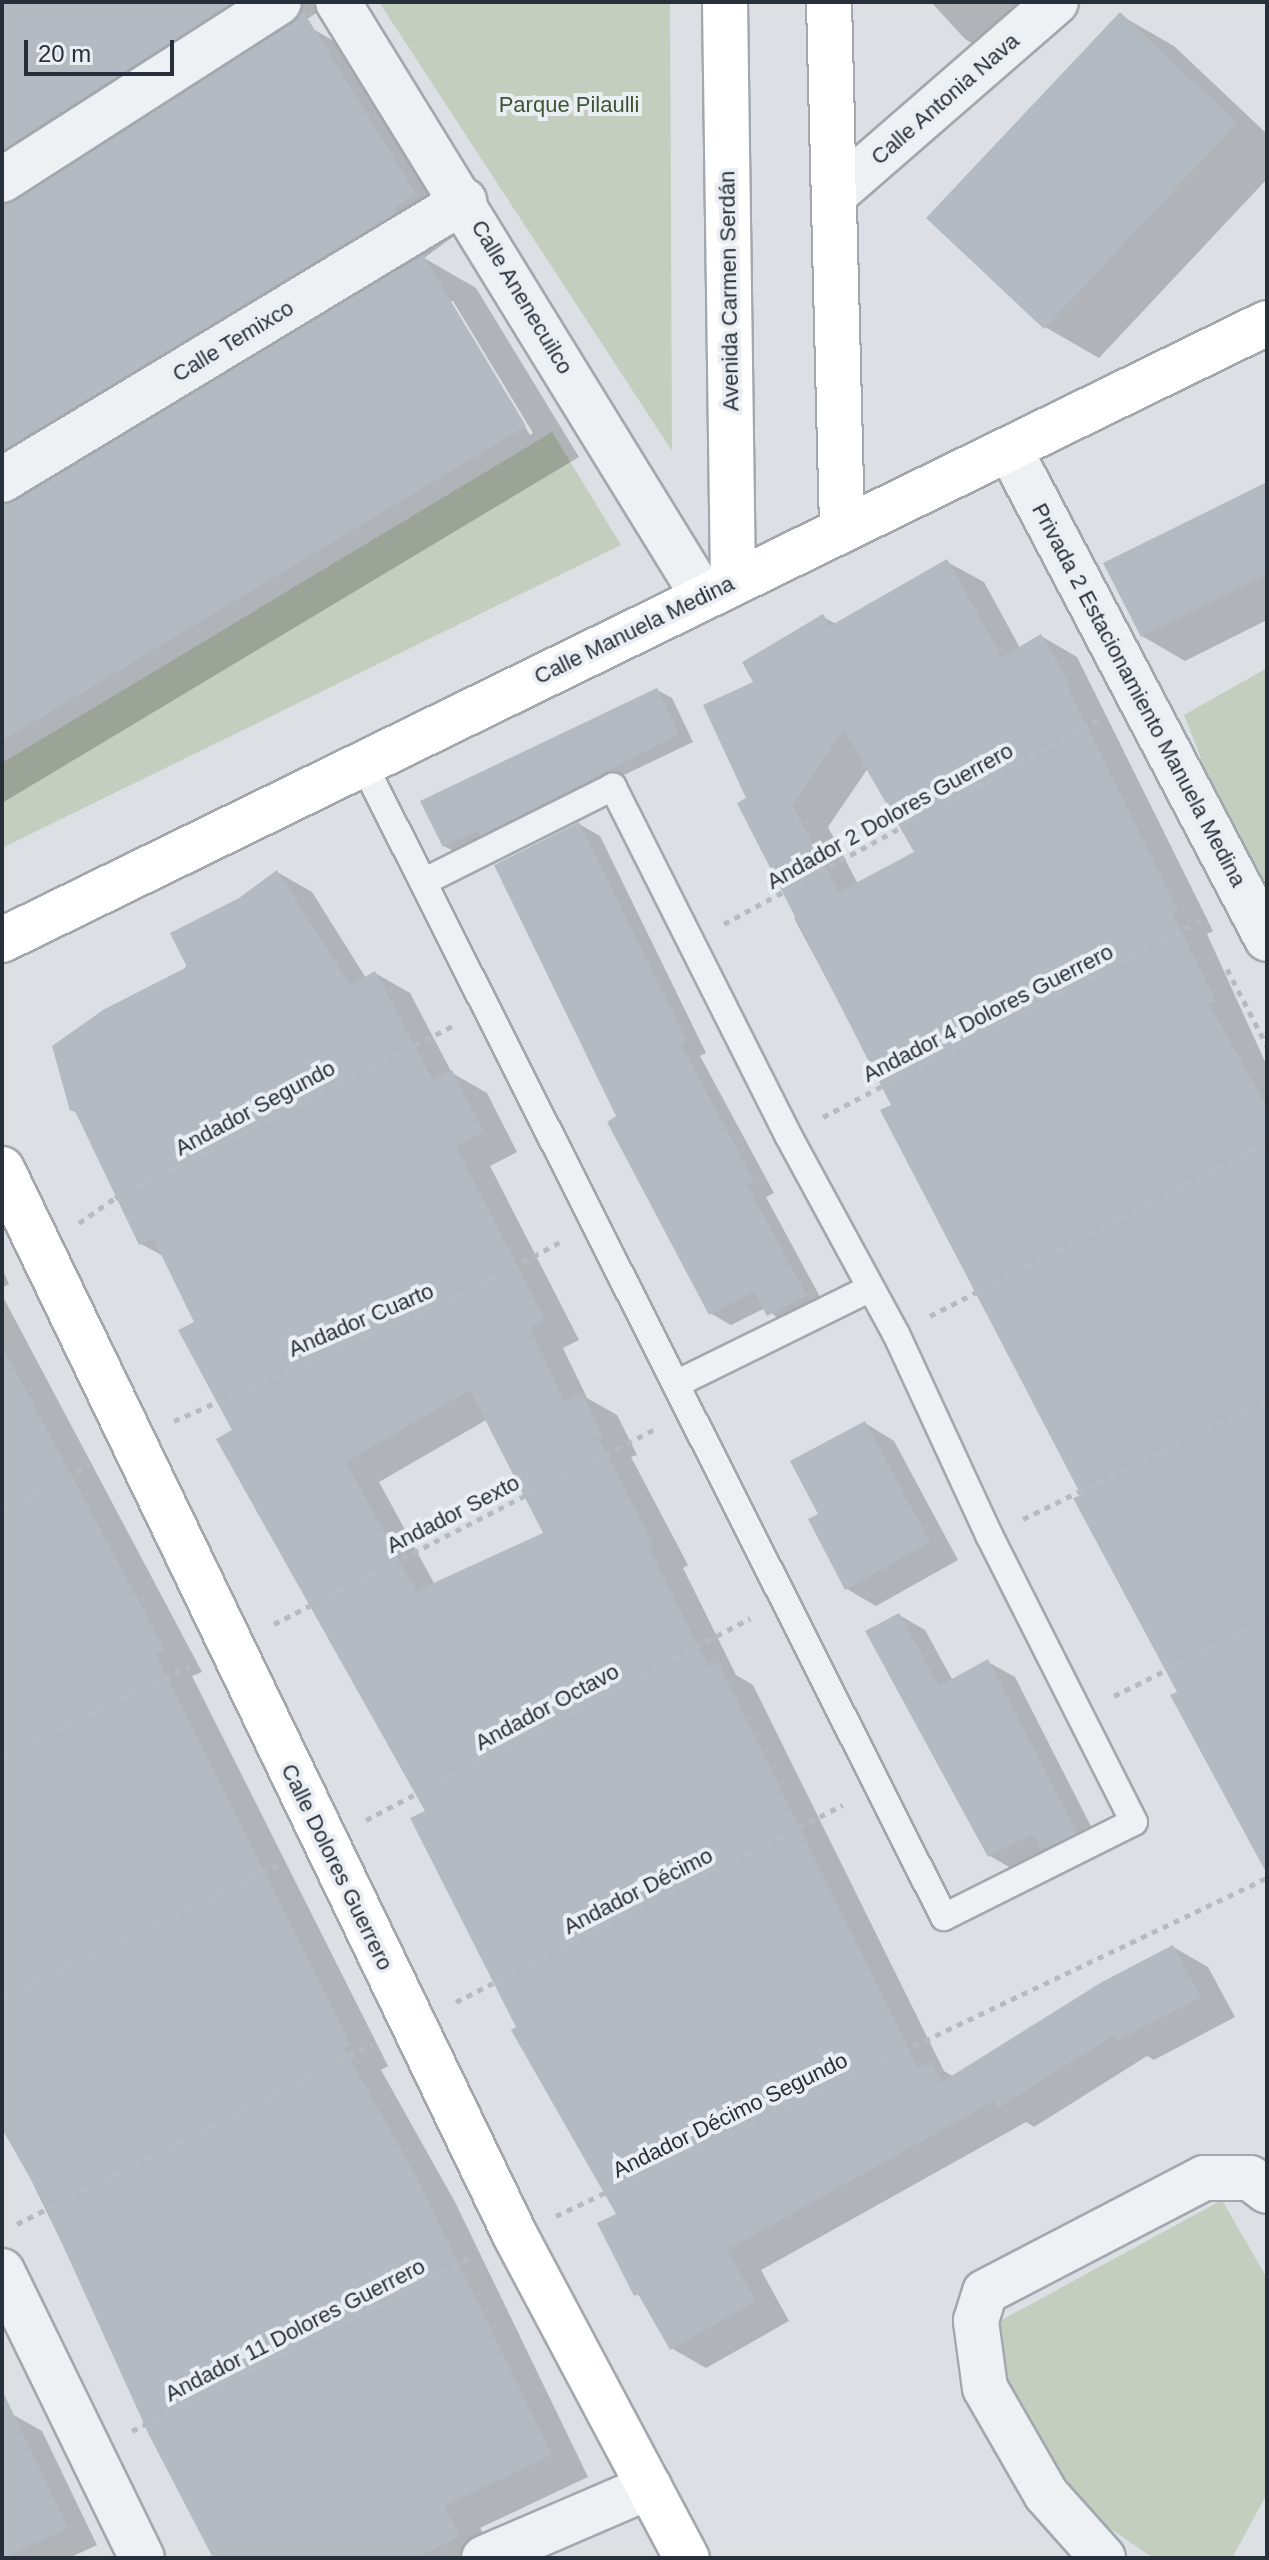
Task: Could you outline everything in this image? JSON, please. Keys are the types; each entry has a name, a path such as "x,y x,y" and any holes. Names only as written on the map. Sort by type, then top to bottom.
{"street":[{"path":"2,180 279,2"},
{"name":"Calle Anenecuilco","path":"338,2 464,201 718,588"},
{"name":"Avenida Carmen Serdán","path":"718,588 725,2"},
{"path":"829,2 842,527"},
{"name":"Calle Antonia Nava","path":"834,195 1056,2"},
{"name":"Calle Temixco","path":"2,480 464,201"},
{"name":"Calle Manuela Medina","path":"2,940 842,527 1011,452 1267,323"},
{"name":"Privada 2 Estacionamiento Manuela Medina","path":"1011,452 1267,939"},
{"name":"Calle Dolores Guerrero","path":"2,1169 44,1247 231,1646 515,2235 687,2558"},
{"path":"1103,2558 1046,2494 985,2388 976,2321 985,2292 1204,2178 1250,2178 1267,2191"},
{"path":"2,2271 142,2558"},
{"path":"484,2558 649,2487"}],"lane":[{"path":"363,763 944,1917 1134,1822 989,1535 896,1334 788,1135 613,787 423,882"},
{"path":"676,1384 871,1288"}],"path":[{"name":"Andador 2 Dolores Guerrero","path":"692,942 1103,717"},
{"name":"Andador 4 Dolores Guerrero","path":"788,1135 1202,920"},
{"name":"Andador Segundo","path":"44,1247 115,1198 488,1010"},
{"path":"896,1334 1267,1143"},
{"name":"Andador Cuarto","path":"2,1510 135,1440 459,1296 597,1223"},
{"path":"989,1535 1267,1400"},
{"name":"Andador Sexto","path":"2,1756 231,1646 690,1411"},
{"name":"Andador Octavo","path":"2,1998 325,1842 784,1600"},
{"path":"1080,1714 1267,1620"},
{"name":"Andador Décimo","path":"2,2232 878,1787"},
{"name":"Andador Décimo Segundo","path":"515,2235 1267,1878"},
{"name":"Andador 11 Dolores Guerrero","path":"90,2452 515,2235"}],"green space":[{"name":"Parque Pilaulli","path":"379,2 670,2 672,451"},
{"path":"552,432 621,545 2,848 2,763"},
{"path":"1267,668 1267,927 1184,715"},
{"path":"1222,2200 1267,2278 1267,2494 1232,2558 1153,2558 1095,2518 1026,2432 985,2329"}],"building":[{"path":"2,2 233,2 2,150"},
{"path":"302,9 416,194 394,208 397,212 2,451 2,205 293,23"},
{"path":"1120,12 1237,123 1044,329 926,218"},
{"path":"423,255 526,426 2,741 2,505"},
{"path":"1267,482 1267,574 1141,637 1103,563"},
{"path":"947,559 1002,657 1041,634 1070,684 1067,686 1178,910 1172,913 1216,1001 1209,1004 1267,1107 1267,1874 1170,1695 1177,1692 1073,1498 1081,1495 880,1110 891,1105 737,803 746,798 703,705 753,682 742,662 823,614 830,626","holes":["844,730 914,852 839,892 792,805"]},
{"path":"657,688 679,734 480,836 477,831 443,847 420,801"},
{"path":"579,822 687,1041 681,1044 754,1181 747,1185 807,1296 767,1316 754,1292 709,1315 607,1122 616,1116 494,865"},
{"path":"277,870 350,985 375,971 433,1080 452,1070 484,1132 456,1146 545,1320 530,1328 564,1401 582,1393 603,1435 598,1437 654,1545 649,1548 709,1667 718,1662 918,2068 931,2061 942,2082 1102,1982 1173,1945 1201,1997 1117,2041 1114,2035 998,2108 994,2101 727,2250 756,2301 670,2350 638,2294 634,2296 597,2223 616,2214 511,2030 516,2027 410,1818 425,1811 216,1439 232,1430 178,1330 194,1322 153,1238 139,1245 74,1109 70,1111 52,1046 103,1010 187,967 170,933 239,898","holes":["470,1390 543,1533 416,1591 346,1462"]},
{"path":"2,1346 165,1650 156,1655 351,2045 344,2048 417,2178 552,2455 444,2506 460,2536 417,2558 213,2558 150,2437 40,2195 2,2129"},
{"path":"865,1421 930,1542 845,1590 808,1519 818,1514 790,1461"},
{"path":"899,1613 939,1686 988,1659 1077,1833 1041,1850 1033,1834 988,1857 865,1631"},
{"path":"2,2390 68,2528 4,2558 2,2558"}]}
